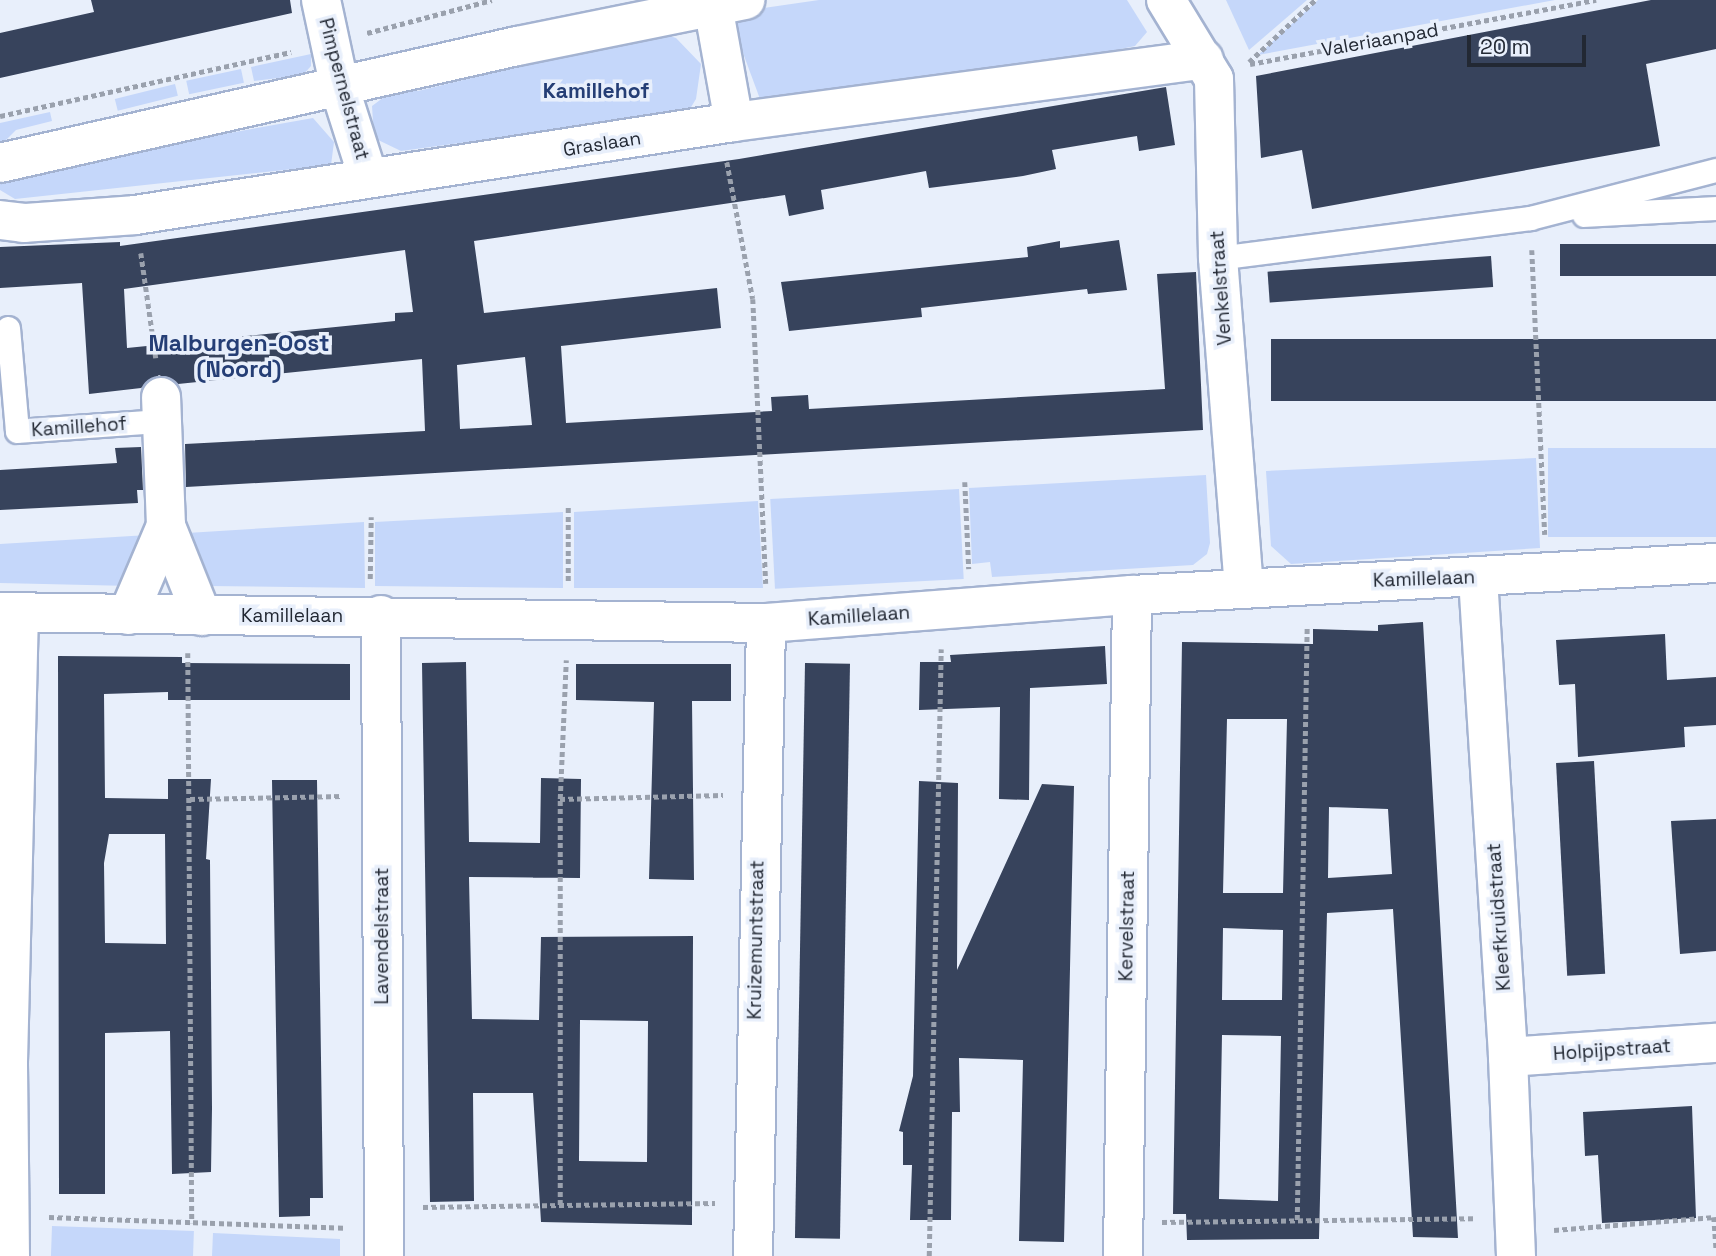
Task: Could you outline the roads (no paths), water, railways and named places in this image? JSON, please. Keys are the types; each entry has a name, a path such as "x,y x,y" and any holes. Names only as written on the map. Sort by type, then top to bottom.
{"street":[{"name":"Pimpernelstraat","path":"321,0 333,43 340,89 368,177"},
{"name":"Venkelstraat","path":"1166,0 1214,79 1218,258 1244,588"},
{"path":"0,163 723,2 727,123"},
{"name":"Graslaan","path":"0,220 24,223 135,215 727,123 1204,59"},
{"path":"161,410 166,526 195,616"},
{"path":"128,615 166,526"},
{"name":"Kamillelaan","path":"10,613 381,615 766,623 1132,595 1308,584 1478,578 1547,570 1716,563"},
{"name":"Kleefkruidstraat","path":"1478,578 1508,1057 1515,1236"},
{"name":"Kervelstraat","path":"1123,1240 1132,595"},
{"path":"10,613 6,851 10,1256"},
{"name":"Lavendelstraat","path":"381,615 384,1231"},
{"name":"Kruizemuntstraat","path":"753,1256 751,1203 759,794 766,623"},
{"name":"Holpijpstraat","path":"1508,1057 1716,1043"}],"lane":[{"path":"1533,218 1716,170"},
{"path":"1218,258 1533,218 1716,208"},
{"name":"Kamillehof","path":"8,328 17,431 161,410"}],"district":[{"name":"Kamillehof","path":"596,91"},
{"name":"Malburgen-Oost (Noord)","path":"239,356"}]}
